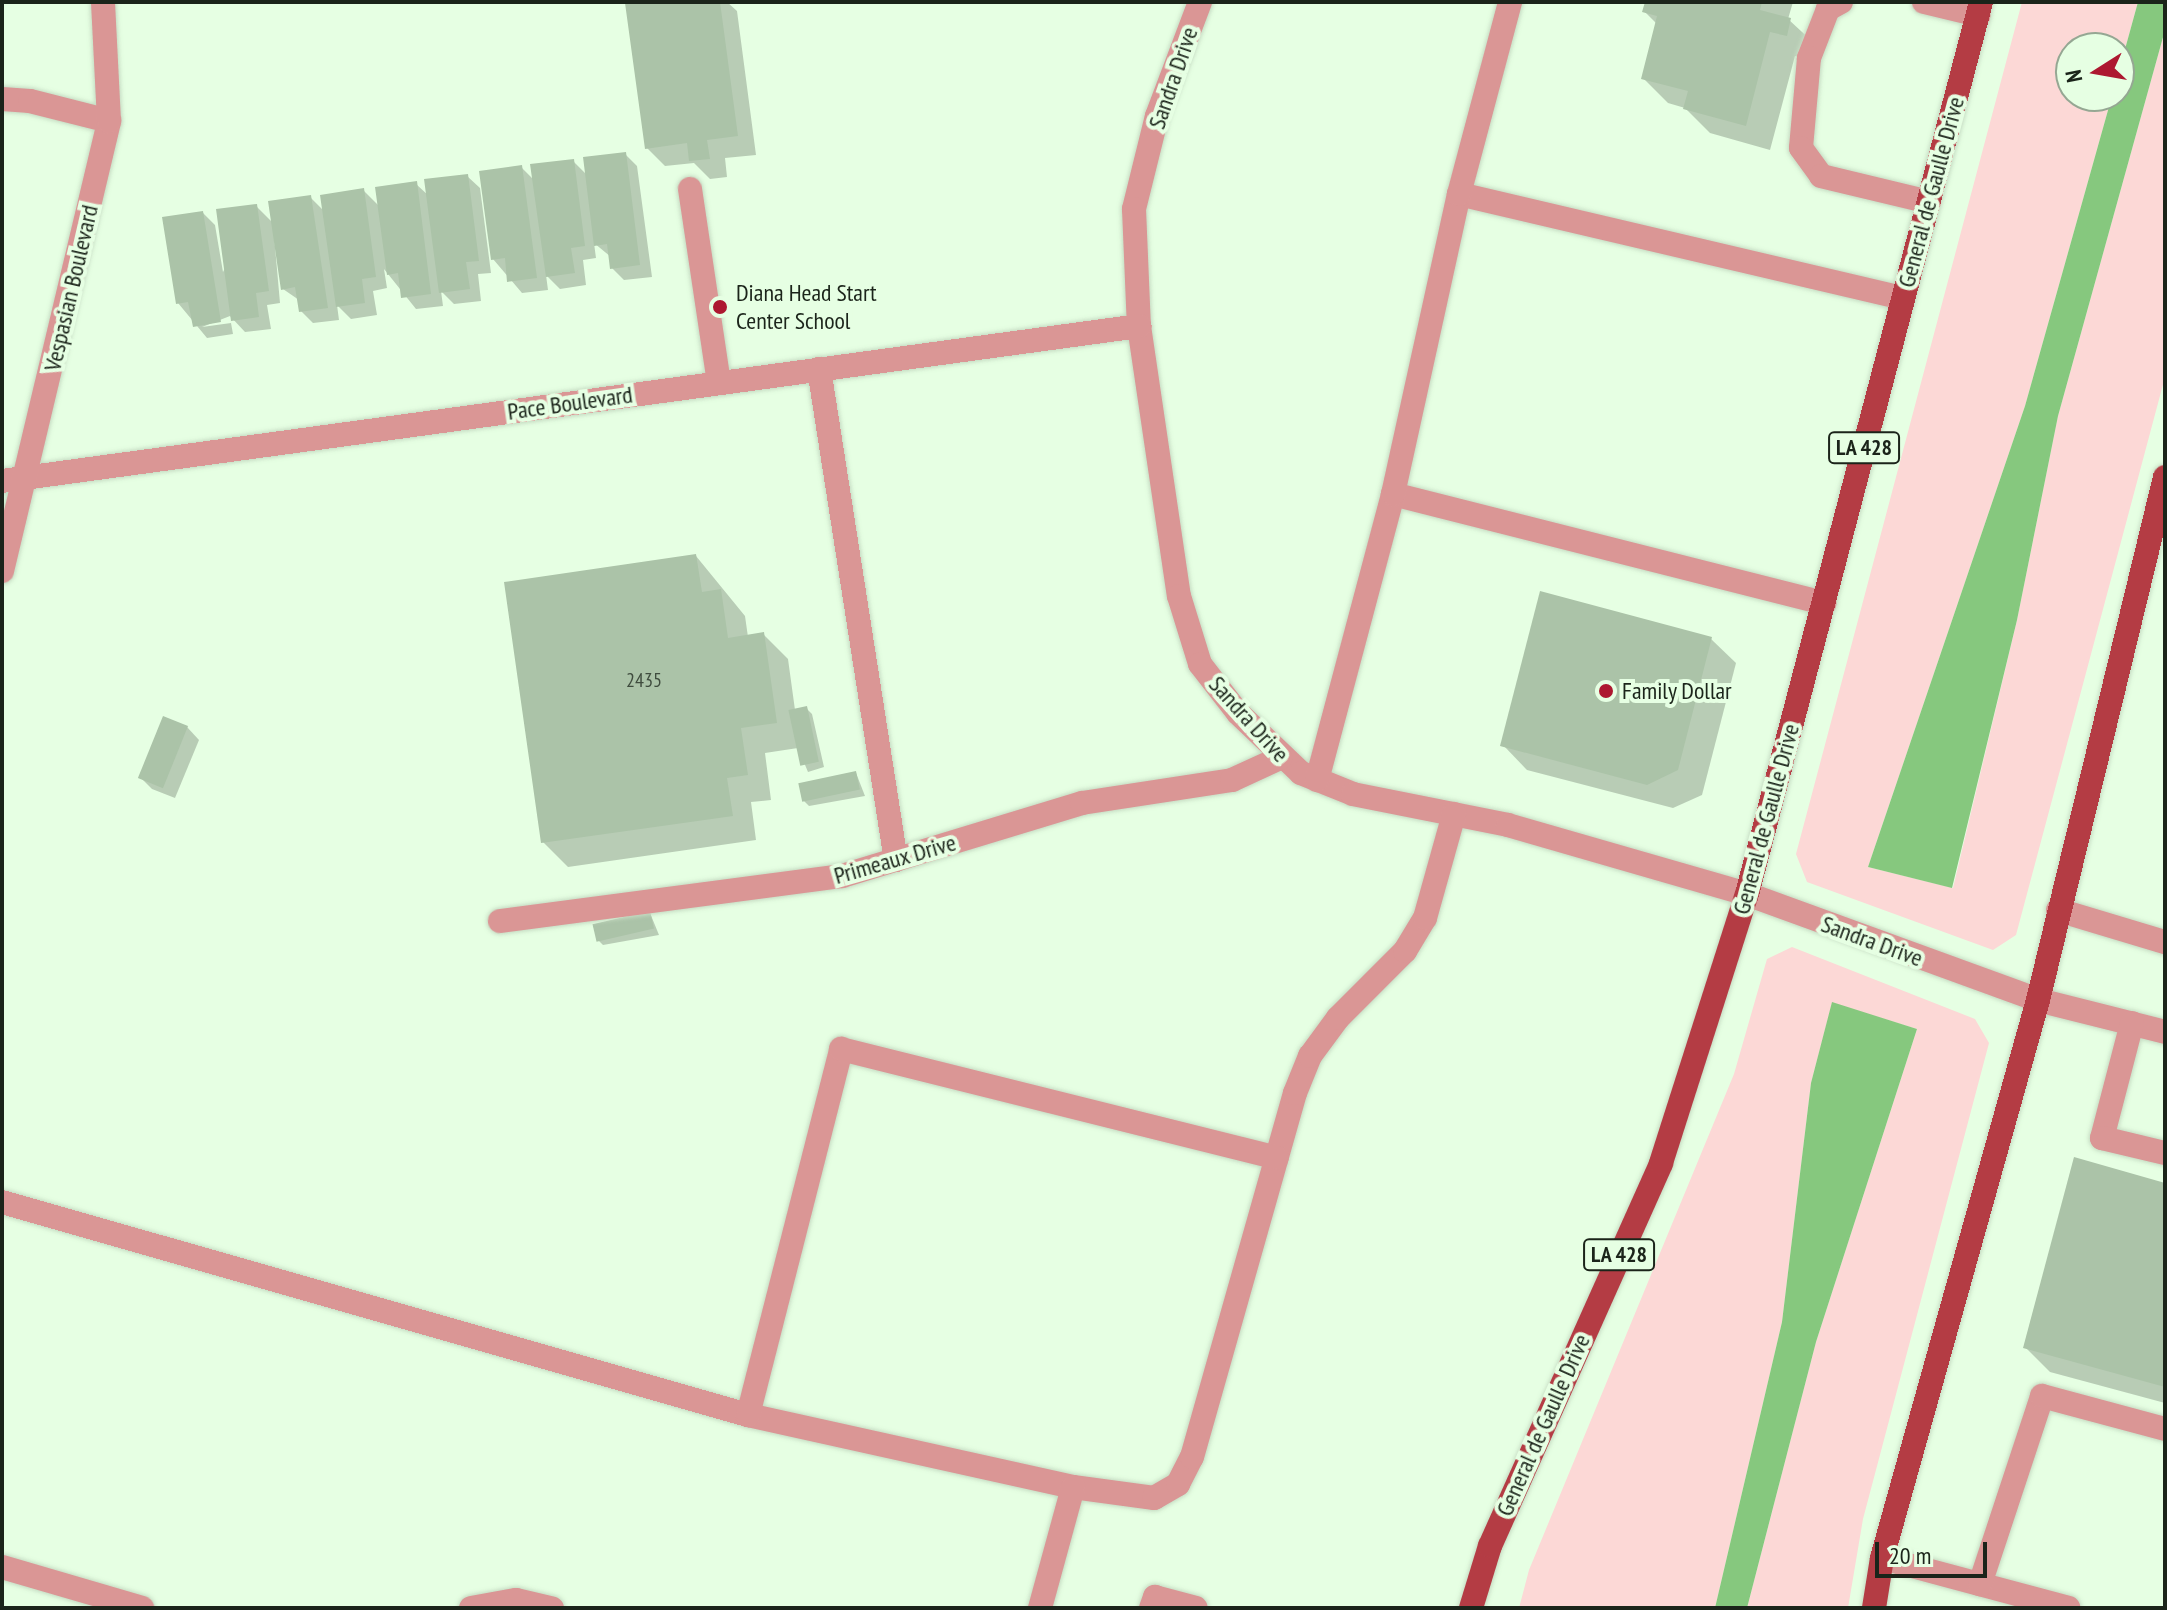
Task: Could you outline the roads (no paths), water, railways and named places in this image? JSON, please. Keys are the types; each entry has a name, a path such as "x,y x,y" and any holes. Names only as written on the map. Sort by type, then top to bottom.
{"main road":[{"name":"General de Gaulle Drive","path":"1471,1608 1490,1546 1661,1163 1747,894 1980,8"},
{"path":"1874,1608 1882,1558 2038,1000 2058,910 2156,557 2165,477"}],"street":[{"name":"Vespasian Boulevard","path":"2,571 28,477 109,121 103,2"},
{"name":"Sandra Drive","path":"1200,2 1157,116 1134,209 1139,326 1179,596 1200,664 1280,758 1317,780 1353,794 1454,814 1747,894 2038,1000 2165,1032"},
{"path":"1317,780 1393,494 1459,194 1510,2"},
{"path":"1841,2 1828,9 1809,58 1801,148 1821,176 1929,202"},
{"path":"1924,2 1980,8"},
{"path":"2,99 30,101 109,121"},
{"path":"690,189 719,383"},
{"path":"1459,194 1903,298"},
{"name":"Pace Boulevard","path":"2,481 1139,326"},
{"path":"819,369 896,860"},
{"path":"1393,494 1824,603"},
{"name":"Primeaux Drive","path":"500,921 842,876 1082,803 1232,780 1280,758"},
{"path":"2,1202 748,1415 1073,1487 1154,1498 1178,1484 1192,1457 1277,1158 1310,1056 1338,1018 1405,951 1425,918 1454,814"},
{"path":"2058,910 2165,942"},
{"path":"2132,1023 2102,1138 2165,1153"},
{"path":"748,1415 841,1049 1277,1158"},
{"path":"1980,1584 2042,1396 2165,1429"},
{"path":"1040,1608 1073,1487"},
{"path":"1882,1558 2068,1608"},
{"path":"2,1567 142,1608"},
{"path":"1151,1608 1155,1597 1196,1608"},
{"path":"471,1608 516,1600 552,1608"}],"place":[{"name":"Diana Head Start Center School","path":"720,307"},
{"name":"Family Dollar","path":"1606,691"}]}
